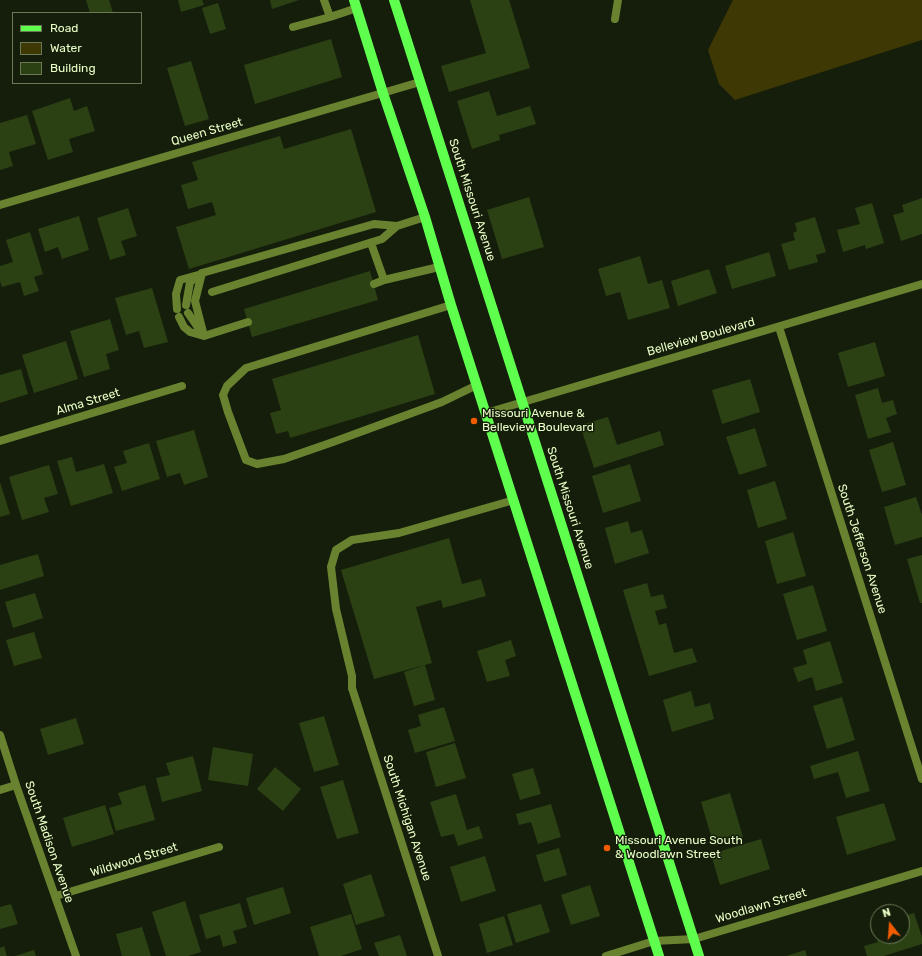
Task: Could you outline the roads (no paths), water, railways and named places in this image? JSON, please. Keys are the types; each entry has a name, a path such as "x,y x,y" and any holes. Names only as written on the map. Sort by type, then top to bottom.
{"main road":[{"name":"South Missouri Avenue","path":"394,0 699,956"},
{"path":"355,4 425,217 451,305 659,956"}],"street":[{"path":"324,0 330,16"},
{"path":"615,19 618,0"},
{"path":"293,27 330,16 355,4"},
{"name":"Queen Street","path":"0,205 420,82"},
{"path":"248,322 204,336 190,332 184,327 178,313 176,294 180,280 374,224 397,226 425,217"},
{"path":"212,292 371,243 382,239 397,226"},
{"path":"371,243 384,280"},
{"path":"374,284 384,280 440,267"},
{"path":"202,273 190,282 187,309 204,336"},
{"path":"202,273 195,301 204,336"},
{"name":"Belleview Boulevard","path":"486,413 922,284"},
{"path":"451,305 246,368 226,386 223,395 228,412 246,460 257,464 284,459 340,439 442,402 477,385"},
{"name":"South Jefferson Avenue","path":"779,327 922,779"},
{"name":"Alma Street","path":"0,441 182,386"},
{"name":"South Michigan Avenue","path":"438,956 352,688 352,676 336,609 331,567 336,550 352,540 399,533 514,500"},
{"name":"South Madison Avenue","path":"0,735 76,956"},
{"path":"0,790 16,785"},
{"name":"Wildwood Street","path":"56,896 219,847"},
{"name":"Woodlawn Street","path":"606,956 654,941 694,939 922,871"}],"water":[{"path":"733,0 922,0 922,40 735,100 719,84 708,50"}],"place":[{"name":"Missouri Avenue & Belleview Boulevard","path":"474,421"},
{"name":"Missouri Avenue South & Woodlawn Street","path":"607,848"}]}
